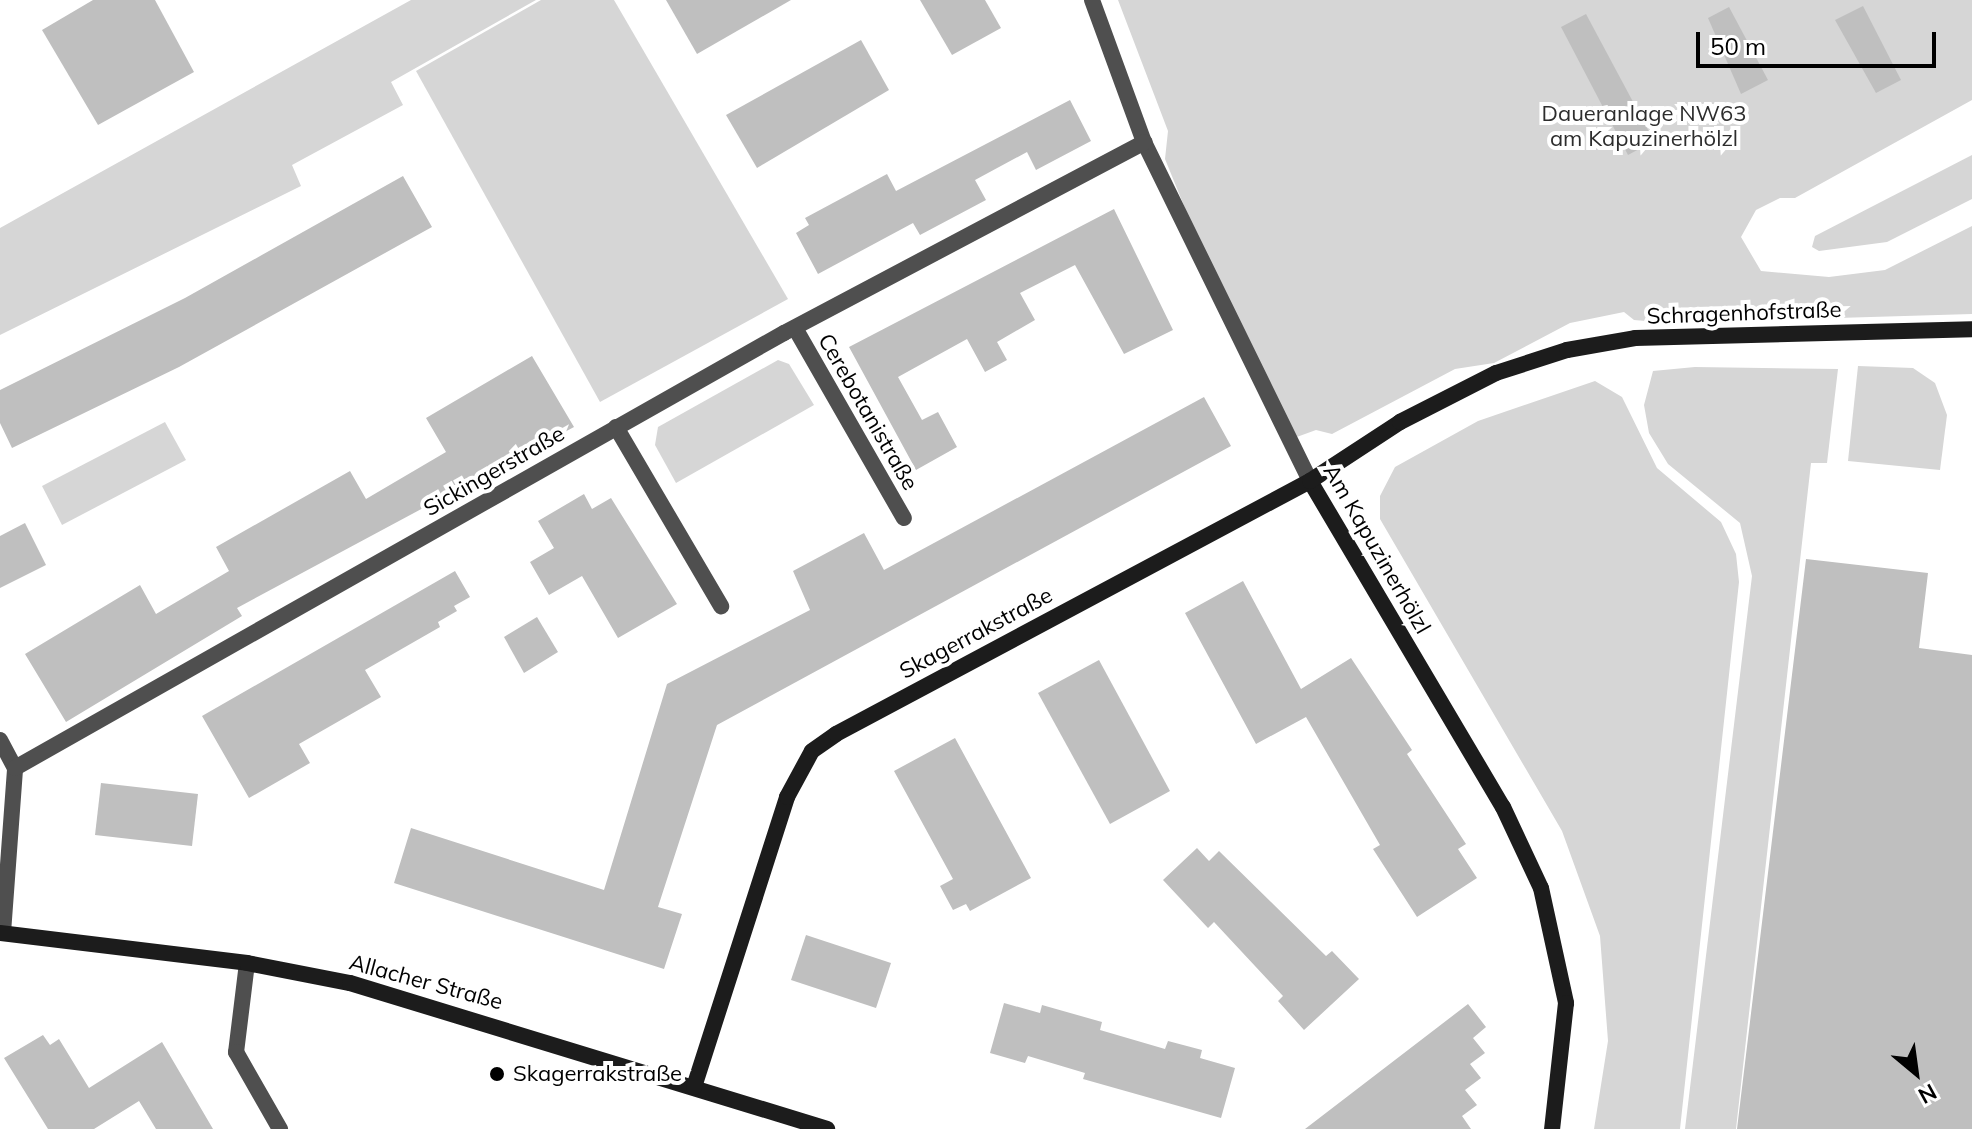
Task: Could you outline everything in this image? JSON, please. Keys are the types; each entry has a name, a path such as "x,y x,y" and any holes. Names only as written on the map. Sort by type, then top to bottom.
{"street":[{"name":"Am Kapuzinerhölzl","path":"1092,0 1144,142 1310,481 1503,807 1541,888 1566,1003 1552,1129"},
{"name":"Sickingerstraße","path":"15,768 616,427 1144,142"},
{"name":"Cerebotanistraße","path":"795,328 904,518"},
{"name":"Schragenhofstraße","path":"1310,481 1400,422 1496,373 1567,350 1692,333 1972,329"},
{"path":"616,427 721,606"},
{"name":"Skagerrakstraße","path":"694,1087 787,797 812,751 1310,481"},
{"path":"0,740 15,768 2,933"},
{"name":"Allacher Straße","path":"2,933 247,963 364,987 827,1129"},
{"path":"247,963 236,1052 280,1129"}],"green space":[{"path":"411,0 536,0 391,82 403,105 292,165 301,186 0,335 0,228"},
{"path":"541,0 614,0 788,299 600,402 416,71"},
{"name":"Daueranlage NW63 am Kapuzinerhölzl","path":"1118,0 1972,0 1972,100 1795,198 1780,198 1756,210 1741,237 1761,271 1829,277 1885,270 1972,226 1972,314 1669,323 1634,320 1624,312 1570,323 1494,363 1455,369 1332,434 1316,430 1294,438 1204,255 1165,159 1168,131"},
{"path":"1972,155 1972,199 1887,242 1819,251 1812,247 1815,236"},
{"path":"778,360 789,364 814,405 676,483 655,445 658,427"},
{"path":"1858,366 1913,368 1935,383 1947,415 1940,470 1848,461"},
{"path":"1695,367 1838,369 1827,463 1811,463 1736,1129 1685,1129 1752,576 1740,523 1668,464 1649,433 1644,405 1653,371"},
{"path":"1595,381 1622,397 1657,468 1721,522 1736,554 1739,582 1680,1129 1594,1129 1608,1041 1600,936 1562,831 1380,519 1380,496 1395,467 1478,421"},
{"path":"165,422 186,460 62,525 42,486"}],"building":[{"path":"93,0 155,0 194,72 98,125 42,30"},
{"path":"666,0 791,0 697,54"},
{"path":"920,0 985,0 1001,28 952,55"},
{"path":"1863,6 1901,80 1876,93 1835,20"},
{"path":"1729,7 1768,80 1741,94 1708,18"},
{"path":"1586,14 1654,141 1628,155 1561,27"},
{"path":"861,40 889,90 757,168 726,115"},
{"path":"1070,100 1091,141 1036,170 1027,152 975,180 986,200 920,235 913,223 818,274 796,233 809,225 805,218 887,174 896,191"},
{"path":"403,176 432,227 179,367 12,448 0,423 0,390 185,298"},
{"path":"1114,209 1173,330 1124,354 1075,265 1020,293 1035,320 997,342 1007,360 985,372 967,339 898,377 922,420 938,412 957,447 916,470 849,347"},
{"path":"532,356 574,427 237,608 242,616 66,722 25,654 140,585 156,614 229,571 216,547 350,471 366,499 446,452 426,418"},
{"path":"1204,397 1231,446 717,725 658,907 682,914 664,969 394,883 411,828 604,890 667,684 810,610 793,571 864,533 884,570"},
{"path":"584,494 592,509 611,498 677,604 618,638 582,576 549,595 530,562 554,548 538,521"},
{"path":"25,523 46,565 0,588 0,536"},
{"path":"1806,559 1928,573 1919,648 1972,655 1972,1129 1737,1129"},
{"path":"455,571 470,597 454,606 457,611 438,622 440,627 365,670 381,697 299,744 310,763 249,798 202,716"},
{"path":"1243,581 1301,689 1351,658 1412,750 1407,754 1466,844 1458,849 1477,878 1417,917 1373,849 1380,845 1306,717 1256,744 1185,613"},
{"path":"537,617 558,652 524,673 504,637"},
{"path":"1099,660 1170,791 1110,824 1038,693"},
{"path":"955,738 1031,878 970,911 966,904 953,910 947,899 940,886 953,879 894,771"},
{"path":"101,783 198,794 192,846 95,835"},
{"path":"1197,848 1209,861 1219,851 1326,956 1332,951 1359,979 1304,1030 1278,1001 1283,996 1214,922 1208,928 1163,880"},
{"path":"806,935 891,963 876,1008 791,980"},
{"path":"1004,1003 1040,1013 1042,1005 1102,1022 1100,1030 1165,1049 1168,1041 1202,1050 1200,1058 1235,1068 1221,1118 1083,1079 1085,1073 1028,1056 1025,1063 990,1053"},
{"path":"1468,1004 1486,1027 1473,1038 1485,1053 1470,1064 1481,1078 1465,1090 1477,1105 1462,1116 1471,1129 1305,1129"},
{"path":"43,1035 50,1045 59,1039 89,1088 162,1042 213,1129 156,1129 139,1101 94,1129 48,1129 4,1058"}],"place":[{"name":"Skagerrakstraße","path":"497,1074"}]}
